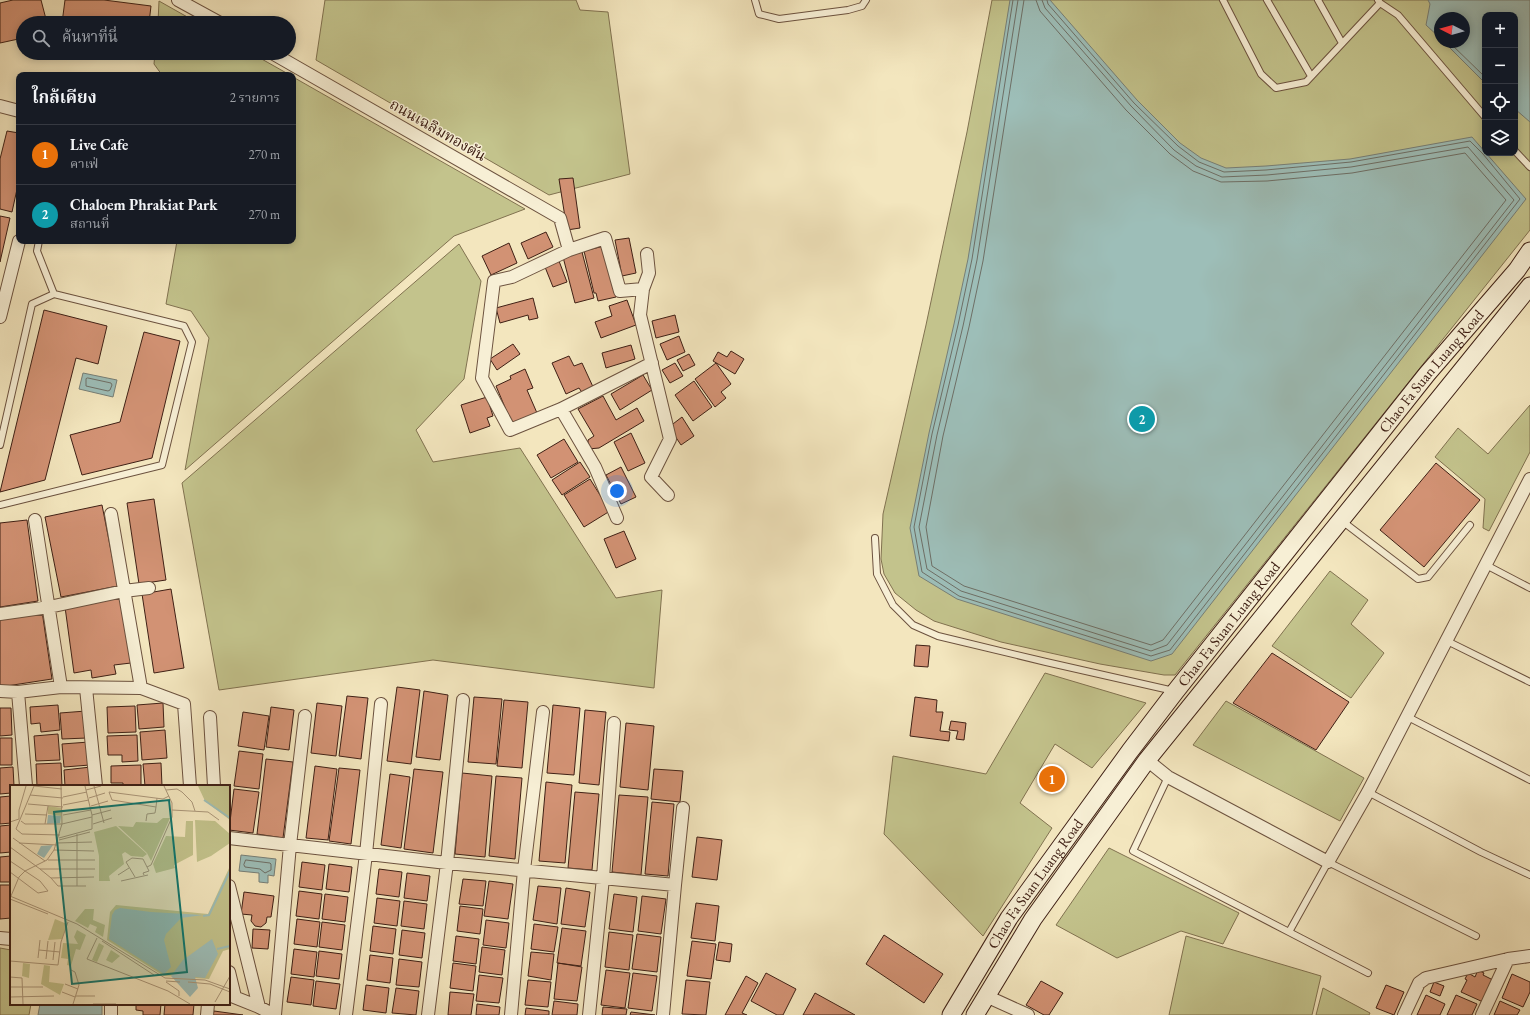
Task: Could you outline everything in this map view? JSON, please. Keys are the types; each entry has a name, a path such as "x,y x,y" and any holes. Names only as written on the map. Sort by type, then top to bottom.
{"main road":[{"name":"Chao Fa Suan Luang Road","path":"951,1015 1009,918 1130,751 1427,374 1517,270 1530,251"},
{"name":"Chao Fa Suan Luang Road","path":"975,1015 1033,919 1147,760 1530,286"},
{"path":"1427,374 1445,391"}],"street":[{"path":"184,1 209,16"},
{"name":"ถนนเฉลิมทองตัน","path":"284,60 560,218 569,250"},
{"path":"0,106 16,110"},
{"path":"643,289 620,291 605,238 569,250 512,277 494,281 482,378 510,430 561,409 652,363"},
{"path":"0,317 18,244"},
{"path":"647,254 649,273 643,289 640,315 670,439 651,477 668,495"},
{"path":"561,409 595,467 617,518"},
{"path":"1147,760 1168,777 1328,862 1368,792 1406,716 1529,485"},
{"path":"111,514 141,688"},
{"path":"35,520 61,687"},
{"path":"0,614 49,607 124,591 149,588"},
{"path":"0,692 18,692 61,687 141,688 184,704 190,785"},
{"path":"86,688 96,785"},
{"path":"18,692 26,785"},
{"path":"428,1015 447,863 463,700"},
{"path":"346,1015 366,854 381,704"},
{"path":"511,1015 524,870 543,712"},
{"path":"230,980 232,996 274,1015 290,845 305,716"},
{"path":"210,717 214,785"},
{"path":"589,1015 603,878 614,723"},
{"path":"663,1015 683,808"},
{"path":"230,838 447,863 675,885"},
{"path":"230,890 259,1007"},
{"path":"0,938 10,939"},
{"path":"1404,1015 1419,983 1426,978 1508,959 1530,956"},
{"path":"1482,1015 1508,959"},
{"path":"986,996 1028,1015"},
{"path":"110,1015 111,1005"},
{"path":"206,1015 208,1005"}],"lane":[{"path":"755,0 759,14 778,19 848,10 862,6 866,0"},
{"path":"1223,0 1260,74 1276,88 1306,82 1379,2 1398,15 1482,113"},
{"path":"1267,0 1312,76"},
{"path":"1318,0 1342,43"},
{"path":"1518,154 1530,167"},
{"path":"38,244 37,251 54,294"},
{"path":"0,445 32,304 54,294 184,326 192,342 162,465 0,505"},
{"path":"1341,520 1418,578 1428,577 1470,525"},
{"path":"875,538 878,574 893,604 913,625 938,636 1175,692"},
{"path":"1486,565 1530,588"},
{"path":"1446,641 1530,682"},
{"path":"1406,716 1530,780"},
{"path":"1168,777 1133,851 1368,973"},
{"path":"1368,792 1481,852 1530,876"},
{"path":"1289,932 1328,862 1476,936"}],"green space":[{"path":"325,0 576,0 580,10 608,12 630,174 549,195 316,60"},
{"path":"992,0 1530,0 1530,230 1175,675 1164,675 1100,664 1001,642 934,621 916,610 895,593 884,574 881,559 883,514 926,325 967,132"},
{"path":"159,1 186,16 158,16"},
{"path":"154,60 263,60 285,72 160,72 154,64"},
{"path":"296,79 525,209 454,236 185,470 209,338 191,311 166,304 176,244 296,244"},
{"path":"459,244 481,281 464,379 416,430 433,462 520,448 616,598 662,590 654,688 433,660 219,690 182,483"},
{"path":"1530,405 1530,452 1489,531 1483,528 1485,499 1435,457 1458,428 1488,454"},
{"path":"1330,571 1368,600 1351,624 1384,653 1351,698 1272,646"},
{"path":"1045,673 1146,703 1092,768 1055,744 1020,803 1052,828 983,936 884,834 893,756 986,774"},
{"path":"1226,701 1364,778 1340,821 1193,745"},
{"path":"1109,848 1239,913 1223,944 1181,931 1117,958 1056,925"},
{"path":"1186,936 1321,976 1312,1015 1169,1015"},
{"path":"0,948 10,950 10,1005 31,1005 29,1015 0,1015"},
{"path":"1323,988 1370,1013 1369,1015 1316,1015"}],"water":[{"path":"1010,0 1050,0 1137,100 1180,143 1201,158 1226,168 1350,159 1472,137 1482,148 1482,156 1489,156 1526,199 1172,654 1151,661 957,599 919,576 910,528 929,433 968,259"},
{"path":"1428,0 1530,0 1530,122 1518,112 1518,12 1482,12 1482,80 1450,48 1470,48 1470,12 1434,12 1434,32 1426,25 1430,4"},
{"path":"83,373 117,380 113,397 79,389"},
{"path":"241,855 276,859 274,876 268,875 268,883 259,882 259,873 239,871"},
{"path":"40,1005 102,1005 102,1015 38,1015"}],"building":[{"path":"13,0 41,0 45,16 16,16 16,40 0,43 0,3"},
{"path":"65,0 104,0 151,6 150,16 63,16"},
{"path":"7,131 16,132 16,194 12,212 0,209 0,159"},
{"path":"573,178 580,228 567,230 559,179"},
{"path":"0,216 10,218 0,262"},
{"path":"546,232 553,247 528,259 521,243"},
{"path":"629,238 636,273 622,276 615,240"},
{"path":"509,243 517,263 491,275 482,256"},
{"path":"604,246 616,297 598,301 596,293 594,293 584,251"},
{"path":"582,252 594,298 575,303 563,257"},
{"path":"559,261 567,282 553,287 545,267"},
{"path":"533,298 538,318 529,320 528,315 500,323 496,308"},
{"path":"627,300 636,325 601,338 595,322 612,316 609,306"},
{"path":"44,310 107,326 98,364 76,358 45,480 0,492"},
{"path":"675,315 679,332 656,338 652,321"},
{"path":"144,332 180,341 152,458 82,475 70,435 120,422"},
{"path":"679,336 685,352 667,360 660,344"},
{"path":"513,344 520,354 497,370 490,359"},
{"path":"631,345 635,359 606,368 602,353"},
{"path":"731,351 744,359 735,374 713,361 718,352 727,357"},
{"path":"689,354 695,365 683,371 677,360"},
{"path":"569,356 574,366 582,363 594,389 583,394 579,388 566,394 552,363"},
{"path":"675,363 683,376 670,383 662,370"},
{"path":"716,363 731,384 721,392 726,398 715,407 695,379"},
{"path":"525,369 533,388 527,390 537,413 512,424 496,386 511,379 510,376"},
{"path":"643,375 652,390 620,410 611,394"},
{"path":"694,381 712,407 693,421 675,395"},
{"path":"603,396 616,420 637,408 644,421 599,448 588,449 588,440 594,436 578,409"},
{"path":"487,397 493,416 487,418 490,426 470,433 461,405"},
{"path":"682,417 694,436 681,445 669,427"},
{"path":"631,433 645,463 628,471 614,442"},
{"path":"564,439 578,462 551,478 537,455"},
{"path":"580,462 590,477 562,495 552,480"},
{"path":"1436,463 1480,500 1424,567 1380,530"},
{"path":"621,467 636,497 621,504 606,475"},
{"path":"590,479 610,511 584,527 564,495"},
{"path":"154,499 166,580 139,584 127,503"},
{"path":"102,505 118,586 61,597 45,517"},
{"path":"27,520 38,601 0,607 0,523"},
{"path":"624,531 636,559 616,568 604,539"},
{"path":"171,589 184,668 154,673 142,594"},
{"path":"121,598 131,663 114,665 116,674 92,678 91,670 74,673 65,607"},
{"path":"42,611 52,679 0,687 0,617"},
{"path":"916,645 930,646 928,667 914,666"},
{"path":"1272,653 1349,702 1316,750 1233,703"},
{"path":"397,687 420,690 411,764 387,761"},
{"path":"424,691 448,695 440,760 416,757"},
{"path":"347,696 368,698 361,759 339,756"},
{"path":"474,697 502,699 496,764 468,762"},
{"path":"915,697 937,700 936,712 943,712 940,731 950,732 949,741 910,736"},
{"path":"504,700 528,702 522,768 497,766"},
{"path":"163,703 164,727 139,729 137,705"},
{"path":"317,703 342,706 336,756 311,753"},
{"path":"58,705 60,730 41,732 40,723 31,724 30,707"},
{"path":"553,705 580,708 574,775 547,773"},
{"path":"135,706 136,732 108,733 107,707"},
{"path":"271,707 294,710 289,750 266,747"},
{"path":"0,708 11,708 12,735 0,736"},
{"path":"585,710 606,712 599,785 579,783"},
{"path":"86,711 87,738 62,739 60,713"},
{"path":"243,712 269,716 264,750 238,746"},
{"path":"951,721 966,723 964,740 956,739 958,731 949,730"},
{"path":"626,723 654,726 648,790 620,787"},
{"path":"165,730 167,758 142,760 140,732"},
{"path":"58,734 60,760 36,761 34,736"},
{"path":"137,735 138,761 122,762 122,755 108,755 107,736"},
{"path":"0,738 12,738 12,765 0,765"},
{"path":"89,742 90,765 64,767 62,744"},
{"path":"239,751 263,754 259,789 234,786"},
{"path":"266,759 293,762 283,838 257,834"},
{"path":"61,763 62,785 37,785 36,764"},
{"path":"161,763 162,785 145,785 143,764"},
{"path":"141,765 141,785 111,783 111,766"},
{"path":"315,766 337,769 328,840 306,838"},
{"path":"13,767 14,785 10,785 10,793 0,794 0,768"},
{"path":"91,767 92,785 65,785 64,770"},
{"path":"339,768 360,770 351,844 329,841"},
{"path":"414,769 443,772 433,853 404,849"},
{"path":"654,769 683,771 680,802 651,799"},
{"path":"462,773 492,776 485,857 455,854"},
{"path":"390,774 410,777 401,848 381,845"},
{"path":"496,776 522,778 515,859 489,856"},
{"path":"546,782 572,785 565,863 539,861"},
{"path":"234,789 259,792 253,833 230,830"},
{"path":"575,792 599,794 592,870 568,868"},
{"path":"619,795 648,797 641,875 612,872"},
{"path":"10,796 10,823 0,824 0,797"},
{"path":"652,802 674,804 668,876 645,874"},
{"path":"10,825 10,852 0,853 0,826"},
{"path":"697,837 722,840 717,880 692,877"},
{"path":"10,856 10,882 0,882 0,857"},
{"path":"302,862 325,865 322,890 299,887"},
{"path":"329,864 352,867 349,892 326,889"},
{"path":"379,869 402,872 399,897 376,894"},
{"path":"407,873 430,876 427,901 404,898"},
{"path":"463,879 486,881 483,906 459,904"},
{"path":"489,881 513,884 508,919 484,916"},
{"path":"0,885 10,885 10,918 0,919"},
{"path":"538,886 561,888 557,924 533,920"},
{"path":"566,888 590,892 585,927 561,924"},
{"path":"299,891 322,894 319,919 296,916"},
{"path":"244,892 274,896 271,917 267,917 266,923 261,927 255,926 251,921 252,915 241,914"},
{"path":"325,894 348,897 345,922 322,919"},
{"path":"614,894 637,897 633,932 609,929"},
{"path":"642,896 666,899 661,934 638,931"},
{"path":"377,898 400,901 397,926 374,923"},
{"path":"404,901 427,904 424,929 401,926"},
{"path":"696,903 719,906 715,941 691,938"},
{"path":"460,906 483,909 480,934 457,931"},
{"path":"297,919 320,922 317,947 294,944"},
{"path":"486,920 509,923 506,948 483,945"},
{"path":"322,922 345,925 342,950 319,947"},
{"path":"534,924 558,927 554,952 531,949"},
{"path":"373,926 396,929 393,954 370,951"},
{"path":"562,928 586,931 581,966 557,963"},
{"path":"253,929 270,930 268,949 252,948"},
{"path":"402,930 425,933 422,958 399,955"},
{"path":"609,932 633,935 629,970 605,967"},
{"path":"637,934 661,937 657,972 632,969"},
{"path":"884,935 943,974 924,1003 866,964"},
{"path":"456,936 479,939 476,964 453,961"},
{"path":"692,941 716,944 711,979 687,976"},
{"path":"719,942 732,944 730,962 716,960"},
{"path":"482,947 505,950 502,975 479,972"},
{"path":"294,949 317,952 314,977 291,974"},
{"path":"319,951 342,954 339,979 316,976"},
{"path":"531,952 554,954 551,980 528,976"},
{"path":"370,955 393,958 390,983 367,980"},
{"path":"399,959 422,962 419,987 396,985"},
{"path":"453,963 476,966 473,991 450,988"},
{"path":"558,963 582,967 577,1001 554,999"},
{"path":"606,970 630,973 625,1008 601,1005"},
{"path":"1478,970 1484,973 1483,975 1493,980 1483,1002 1461,992 1467,980 1465,979 1468,973 1475,977"},
{"path":"633,973 657,976 652,1011 628,1008"},
{"path":"766,973 796,989 783,1015 777,1015 751,1001"},
{"path":"1512,974 1530,982 1530,992 1523,1007 1502,998"},
{"path":"479,975 503,978 499,1003 476,1001"},
{"path":"746,976 758,983 742,1013 747,1015 725,1015"},
{"path":"291,977 314,980 311,1005 287,1002"},
{"path":"528,980 551,982 548,1007 525,1005"},
{"path":"686,980 710,982 706,1015 682,1014"},
{"path":"316,981 340,984 336,1009 313,1006"},
{"path":"1041,981 1063,993 1049,1015 1044,1015 1026,1005"},
{"path":"1434,982 1444,986 1440,996 1430,992"},
{"path":"366,985 389,988 386,1013 363,1010"},
{"path":"1386,985 1404,992 1394,1015 1376,1008"},
{"path":"396,988 419,991 416,1015 392,1013"},
{"path":"450,992 474,994 471,1015 448,1015"},
{"path":"815,993 855,1015 803,1015"},
{"path":"1426,995 1445,1004 1440,1015 1417,1015"},
{"path":"1456,995 1477,1004 1472,1015 1447,1015"},
{"path":"554,1001 578,1004 577,1015 552,1015"},
{"path":"1500,1001 1520,1010 1517,1015 1494,1015"},
{"path":"477,1004 500,1007 499,1015 476,1015"},
{"path":"136,1005 161,1005 160,1015 143,1015 143,1011 136,1010"},
{"path":"165,1005 194,1005 193,1015 164,1015"},
{"path":"603,1007 627,1009 626,1015 602,1015"},
{"path":"526,1008 549,1011 549,1015 525,1015"},
{"path":"214,1011 243,1015 213,1015"},
{"path":"631,1012 655,1015 630,1015"}],"place":[{"name":"Chaloem Phrakiat Park","path":"1142,419"},
{"name":"Live Cafe","path":"1052,779"}]}
